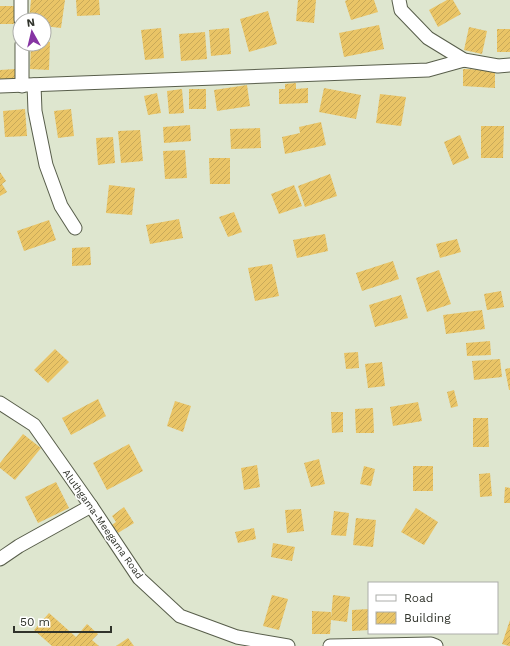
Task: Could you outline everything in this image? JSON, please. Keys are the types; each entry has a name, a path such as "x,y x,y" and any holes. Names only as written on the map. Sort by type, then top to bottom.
{"street":[{"path":"21,0 21,12"},
{"path":"399,0 401,10 428,38 464,60 498,66 510,65"},
{"path":"23,52 28,85 46,165 61,206 75,228"},
{"path":"0,86 428,70 464,60"},
{"name":"Aluthgama-Meegama Road","path":"0,403 34,425 139,578 180,616 237,637 288,646"},
{"path":"0,559 19,546 91,506"},
{"path":"330,646 431,644 436,646"}],"building":[{"path":"31,0 65,0 61,28 52,27 52,12 30,12"},
{"path":"76,0 99,0 100,15 77,16"},
{"path":"298,0 316,0 314,23 296,21"},
{"path":"374,0 378,12 351,20 345,1"},
{"path":"447,0 453,0 461,14 438,27 429,10"},
{"path":"0,6 14,6 14,12 12,12 12,24 0,24"},
{"path":"268,11 277,44 249,52 240,19"},
{"path":"379,25 384,49 344,57 339,33"},
{"path":"469,27 487,31 482,54 464,50"},
{"path":"161,28 164,58 145,60 141,30"},
{"path":"229,28 231,54 211,56 209,30"},
{"path":"497,29 510,29 510,52 497,52"},
{"path":"205,32 207,59 181,61 179,34"},
{"path":"31,52 50,52 49,70 30,69"},
{"path":"15,69 15,81 0,82 0,70"},
{"path":"463,69 495,70 495,88 463,86"},
{"path":"296,83 296,89 308,88 308,103 279,104 279,89 285,89 285,84"},
{"path":"247,85 250,106 217,111 214,90"},
{"path":"324,88 361,95 356,119 319,112"},
{"path":"182,89 184,113 169,114 167,91"},
{"path":"189,89 206,89 206,109 189,109"},
{"path":"157,93 161,113 148,115 144,96"},
{"path":"380,94 406,97 401,126 376,123"},
{"path":"25,109 27,136 5,137 3,111"},
{"path":"71,109 74,136 58,138 54,111"},
{"path":"321,122 326,145 285,154 282,137 300,133 299,127"},
{"path":"190,125 191,141 164,143 163,127"},
{"path":"481,126 504,126 503,158 481,158"},
{"path":"260,128 261,148 231,149 230,129"},
{"path":"140,130 143,161 121,163 118,131"},
{"path":"460,135 469,158 453,165 444,142"},
{"path":"113,137 115,163 98,165 96,138"},
{"path":"185,150 187,178 165,179 163,151"},
{"path":"209,158 230,158 230,184 210,184"},
{"path":"0,172 6,181 2,184 7,192 0,196"},
{"path":"330,174 337,196 305,207 298,186"},
{"path":"109,185 135,188 132,215 106,213"},
{"path":"294,185 302,206 279,214 271,194"},
{"path":"234,212 242,232 228,237 219,217"},
{"path":"179,219 183,238 150,244 146,225"},
{"path":"49,220 56,240 24,251 17,231"},
{"path":"325,234 328,251 297,258 293,240"},
{"path":"457,239 461,252 440,258 436,244"},
{"path":"90,247 91,265 72,266 72,248"},
{"path":"393,261 399,279 362,291 356,273"},
{"path":"272,264 279,296 255,301 248,268"},
{"path":"439,270 451,304 427,312 416,278"},
{"path":"501,291 504,307 487,310 484,294"},
{"path":"401,295 408,318 375,327 369,305"},
{"path":"482,310 485,329 446,334 443,315"},
{"path":"490,341 491,355 467,356 466,343"},
{"path":"55,349 69,362 48,383 34,370"},
{"path":"358,352 359,368 346,369 344,353"},
{"path":"500,359 502,377 474,380 472,361"},
{"path":"382,362 385,386 368,388 365,364"},
{"path":"510,368 510,390 509,390 505,369"},
{"path":"454,390 458,406 451,408 447,392"},
{"path":"98,399 106,416 71,435 62,418"},
{"path":"175,401 191,406 183,432 167,426"},
{"path":"418,402 422,421 393,426 390,407"},
{"path":"373,408 374,433 356,433 355,409"},
{"path":"331,412 343,412 343,432 332,433"},
{"path":"473,418 488,418 489,447 473,447"},
{"path":"23,434 41,448 15,480 0,468 0,463"},
{"path":"129,444 143,471 107,490 93,463"},
{"path":"319,459 325,484 311,487 304,463"},
{"path":"257,465 260,487 244,490 241,468"},
{"path":"364,466 375,469 371,486 360,484"},
{"path":"413,466 433,466 433,491 413,491"},
{"path":"490,473 492,496 480,497 479,474"},
{"path":"56,482 69,508 38,523 25,497"},
{"path":"505,487 510,488 510,503 504,503"},
{"path":"124,507 134,523 118,533 112,525 116,522 112,516"},
{"path":"416,508 438,522 424,545 401,532"},
{"path":"301,509 304,531 287,533 285,510"},
{"path":"334,511 349,513 346,536 331,535"},
{"path":"356,518 376,520 373,547 353,545"},
{"path":"254,528 256,539 238,543 235,532"},
{"path":"273,543 295,547 292,561 271,557"},
{"path":"272,595 288,599 279,630 263,626"},
{"path":"333,595 350,597 347,622 331,620 330,634 312,634 312,611 331,612 331,618"},
{"path":"368,609 368,630 352,631 352,610"},
{"path":"49,613 76,637 87,624 98,634 92,640 99,646 52,646 34,630"},
{"path":"510,620 510,646 509,646 502,644"},
{"path":"128,638 134,646 116,646"}]}
